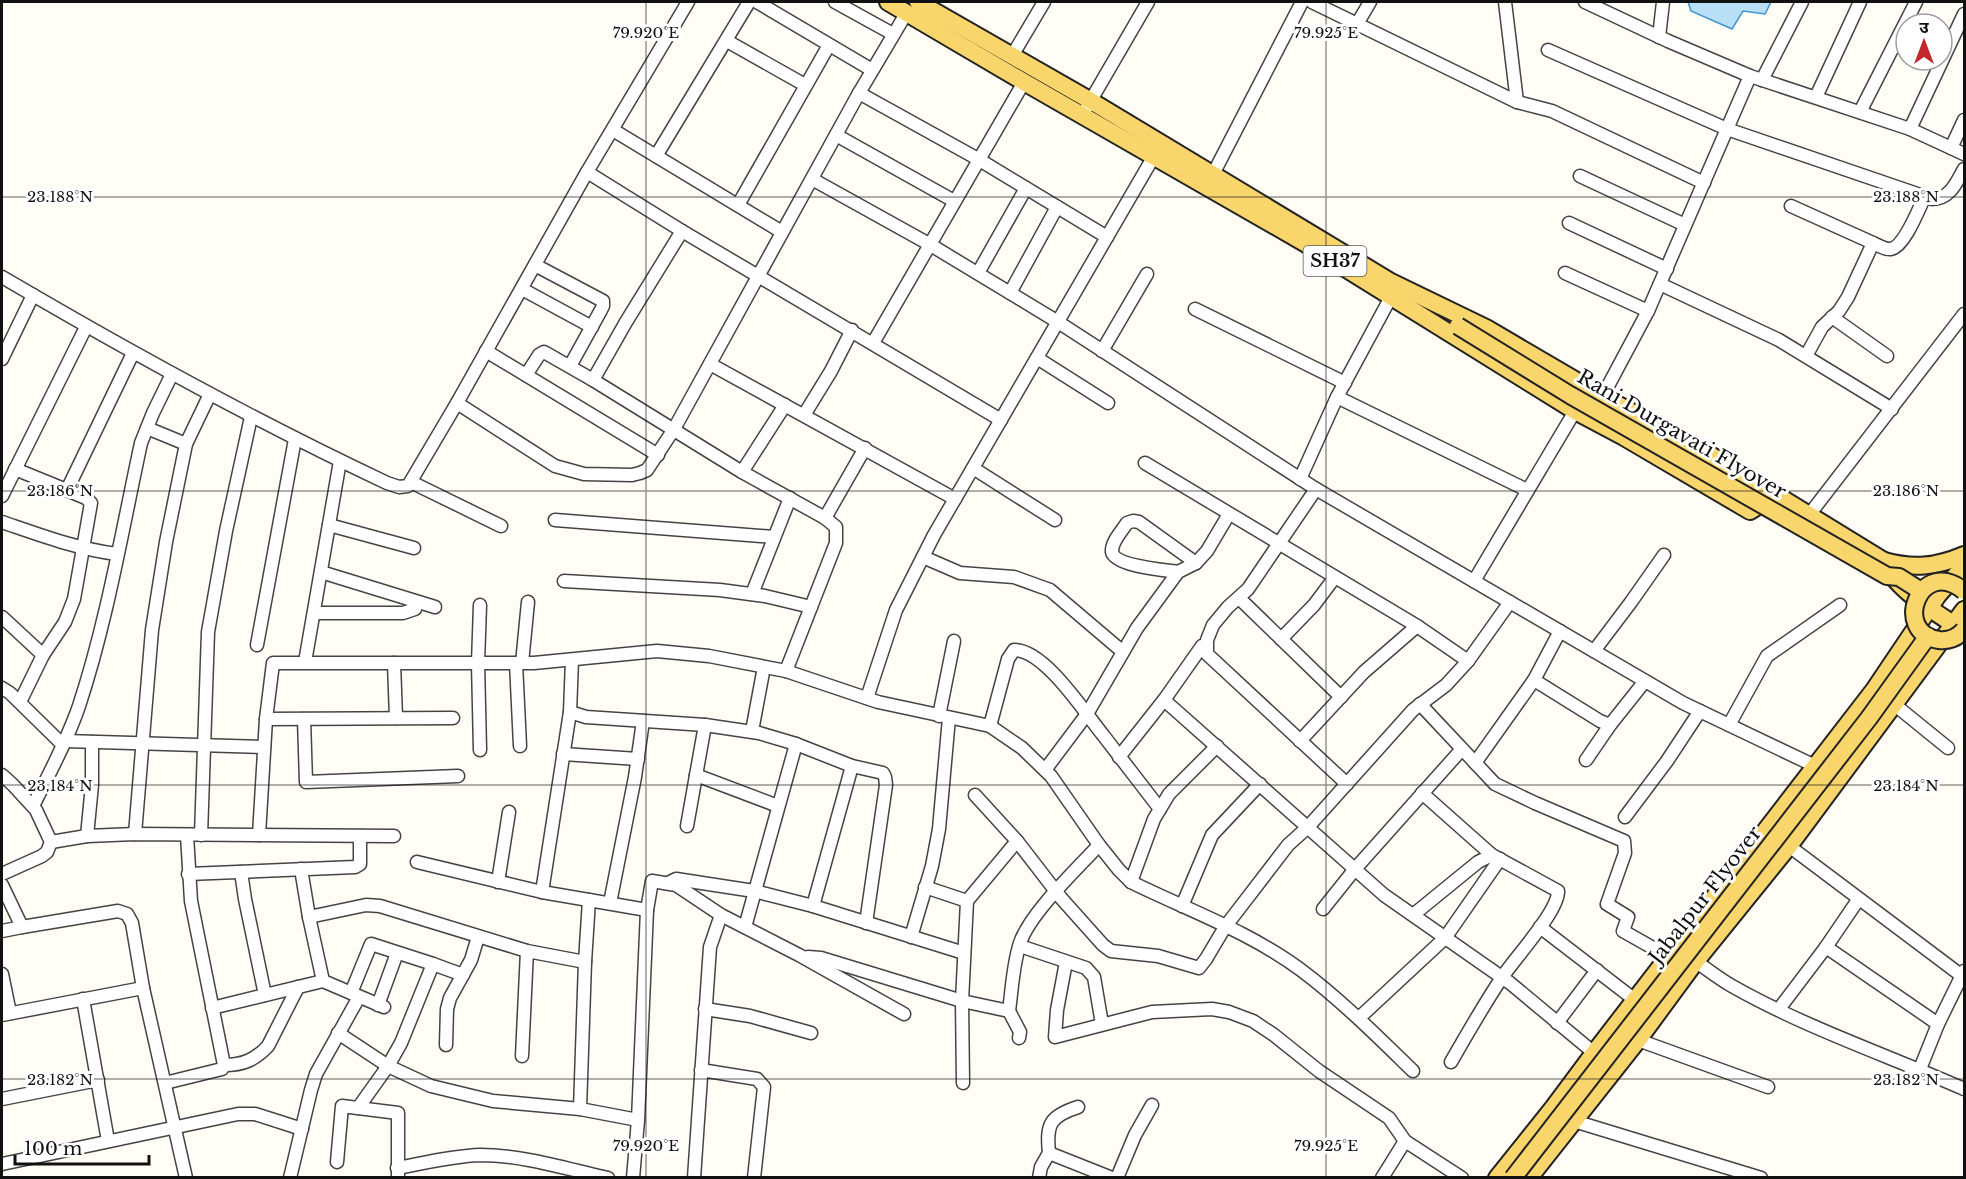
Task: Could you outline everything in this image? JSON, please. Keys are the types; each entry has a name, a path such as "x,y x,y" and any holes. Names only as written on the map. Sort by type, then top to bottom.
{"main road":[{"name":"SH37","path":"888,2 913,7 1024,82 1087,108 1154,156 1210,181 1575,411 1624,437 1750,512 1776,495"},
{"path":"913,7 1012,56 1087,108 1210,181 1391,282 1486,328 1602,396 1666,429 1809,515 1886,568 1922,567 1965,555"},
{"name":"Rani Durgavati Flyover","path":"1442,306 1458,326"},
{"name":"Rani Durgavati Flyover","path":"1428,319 1458,326 1570,395 1886,568 1926,599 1963,620"},
{"path":"1963,620 1953,639 1943,640 1928,636 1919,627 1914,609 1965,566"},
{"path":"1497,1178 1874,690 1926,599 1930,585 1949,582 1965,591"},
{"path":"1529,1178 1963,620"},
{"name":"Jabalpur Flyover","path":"1513,1178 1869,718 1928,636"}],"street":[{"path":"2,277 86,327 251,417 399,488 408,486 587,172 688,2"},
{"path":"656,156 749,2"},
{"path":"757,2 872,70"},
{"path":"835,2 893,34"},
{"path":"1012,56 1044,2"},
{"path":"1087,108 1148,2"},
{"path":"1210,181 1302,2"},
{"path":"1312,2 1517,102 1551,111 1704,183"},
{"path":"1357,24 1370,2"},
{"path":"1505,2 1517,102"},
{"path":"1585,2 1605,6 1659,37 1756,78 1910,129 1965,154"},
{"path":"1659,37 1662,2"},
{"path":"1591,420 1648,311 1727,129 1802,2"},
{"path":"1816,97 1860,2"},
{"path":"1860,112 1916,2"},
{"path":"457,403 555,466 572,472 632,475 647,470 674,429 872,70 893,34 913,7"},
{"path":"1910,129 1965,14"},
{"path":"727,41 805,85"},
{"path":"738,205 829,45"},
{"path":"1548,50 1727,129 1932,199 1945,197 1965,169"},
{"path":"873,343 1024,82"},
{"path":"859,93 978,159 1107,237"},
{"path":"1951,148 1965,120"},
{"path":"612,130 782,232"},
{"path":"836,135 954,201"},
{"path":"867,698 896,610 923,557 1154,156"},
{"path":"587,172 758,277 852,330 1001,420"},
{"path":"1580,176 1685,225"},
{"path":"812,179 978,273 1316,489 1644,681 1700,711 1815,766"},
{"path":"978,273 1026,188"},
{"path":"1791,206 1873,243 1892,249 1906,236 1925,196"},
{"path":"1010,293 1057,207"},
{"path":"1569,223 1667,269"},
{"path":"593,380 682,231"},
{"path":"1806,356 1822,327 1848,297 1873,243"},
{"path":"535,265 603,301 603,306 570,366"},
{"path":"1565,273 1648,311"},
{"path":"1102,351 1147,274"},
{"path":"1660,284 1779,340 1892,409"},
{"path":"522,289 592,327"},
{"path":"2,359 33,295"},
{"path":"1300,479 1337,397 1392,295"},
{"path":"1194,309 1345,383"},
{"path":"1809,515 1965,314"},
{"path":"1832,317 1887,356"},
{"path":"2,496 86,327"},
{"path":"804,415 831,371 852,330"},
{"path":"486,351 658,454"},
{"path":"526,375 538,355 544,352 742,472 825,518 836,527 836,543 786,671"},
{"path":"67,490 133,353"},
{"path":"1037,358 1108,403"},
{"path":"710,364 955,499"},
{"path":"33,806 64,743 78,708 101,633 141,443 172,374"},
{"path":"135,834 152,630 172,509 186,444 210,394"},
{"path":"1337,397 1527,490"},
{"path":"742,472 785,405"},
{"path":"1474,580 1575,411"},
{"path":"201,835 208,632 226,531 251,417"},
{"path":"147,428 186,444"},
{"path":"257,645 295,439"},
{"path":"825,518 865,448"},
{"path":"305,662 340,461"},
{"path":"1145,464 1417,626 1468,661"},
{"path":"973,468 1055,520"},
{"path":"15,469 86,498 91,503 74,599 65,622 43,655 20,702"},
{"path":"411,482 501,526"},
{"path":"1316,489 1248,589 1213,625 1207,640 1207,654 1347,784"},
{"path":"752,594 789,498"},
{"path":"1045,770 1087,714 1137,628 1179,572 1196,563 1208,551 1229,514"},
{"path":"555,520 774,537"},
{"path":"2,522 60,543 117,554"},
{"path":"1179,572 1121,562 1114,557 1112,551 1114,542 1127,523 1139,522 1196,563"},
{"path":"329,525 414,549"},
{"path":"1594,651 1664,555"},
{"path":"923,557 960,573 1014,577 1050,590 1123,652"},
{"path":"321,572 435,607"},
{"path":"1281,639 1314,605 1335,578"},
{"path":"564,581 720,590 752,594 811,607"},
{"path":"1239,598 1341,697"},
{"path":"314,613 403,613 415,609 417,602"},
{"path":"520,746 519,663 528,602"},
{"path":"975,795 1017,841 1056,891 1103,945 1111,951 1158,956 1199,968 1225,927 1288,845 1308,827 1413,710 1446,685 1468,661 1510,602"},
{"path":"480,605 478,663 480,750"},
{"path":"1729,724 1767,656 1840,605"},
{"path":"2,617 43,655"},
{"path":"1300,741 1364,672 1417,626"},
{"path":"1475,763 1534,680 1560,631"},
{"path":"911,937 932,866 939,829 944,717 954,641"},
{"path":"1119,757 1164,700 1202,646"},
{"path":"990,726 1008,659 1014,650 1024,652 1046,667 1074,696 1160,809"},
{"path":"259,835 266,719 273,663 519,663 657,651 710,656 786,671 867,698 990,726 1022,748 1051,776 1099,845 1131,882 1225,927 1300,970 1359,1018 1413,1071"},
{"path":"542,892 570,712 572,660"},
{"path":"394,663 396,718"},
{"path":"752,731 764,667"},
{"path":"1534,680 1610,725"},
{"path":"1586,760 1644,681"},
{"path":"2,688 64,743 264,747"},
{"path":"1164,700 1384,895 1501,977 1614,1071"},
{"path":"1420,704 1495,784 1535,804 1624,842 1625,853 1607,904 1628,917 1623,931 1696,961 1731,986 1832,1034 1965,1089"},
{"path":"1895,705 1948,748"},
{"path":"1625,817 1667,761 1700,711"},
{"path":"570,712 586,717 705,724 752,731 796,744 852,766 883,773 885,777 866,923"},
{"path":"266,719 453,718"},
{"path":"304,719 306,782 458,776"},
{"path":"609,903 638,759 643,721"},
{"path":"687,826 705,724"},
{"path":"87,836 93,763 92,742"},
{"path":"745,927 796,744"},
{"path":"1131,882 1154,819 1169,794 1217,746"},
{"path":"1323,909 1354,869 1462,749"},
{"path":"563,754 638,759"},
{"path":"813,906 852,766"},
{"path":"696,775 778,806"},
{"path":"2,776 33,806 51,842 47,852 42,856 2,874"},
{"path":"1182,906 1212,835 1260,784"},
{"path":"1422,794 1497,857 1557,891 1557,897 1540,927 1501,977 1450,1062"},
{"path":"498,882 509,812"},
{"path":"51,842 87,836 135,834 394,836"},
{"path":"187,834 190,902 224,1065"},
{"path":"188,874 355,867 360,864 360,836"},
{"path":"963,1083 962,1001 967,901 1017,841"},
{"path":"1019,1038 1020,1032 1009,1011 1020,946 1029,925 1056,891 1099,845"},
{"path":"1789,846 1858,900 1963,974 1938,1024 1920,1069"},
{"path":"1413,915 1478,862 1488,856 1497,857"},
{"path":"1359,1018 1445,938 1497,857"},
{"path":"417,862 542,892 647,910"},
{"path":"302,869 309,917 324,981"},
{"path":"241,872 266,995"},
{"path":"669,882 676,879 754,891 813,906 964,953"},
{"path":"633,1178 638,1120 647,910 652,880 676,885 721,915 803,957 904,1014"},
{"path":"2,885 22,927"},
{"path":"925,887 967,901"},
{"path":"580,1109 589,900"},
{"path":"1779,1009 1858,900"},
{"path":"309,917 366,905 380,906 527,951 585,962"},
{"path":"2,931 118,911 127,914 132,923 143,988 186,1178"},
{"path":"694,1178 710,947 721,915"},
{"path":"1540,927 1635,1000"},
{"path":"446,1045 447,1009 450,998 463,975 478,937"},
{"path":"290,1178 316,1074 355,995 371,944 463,975"},
{"path":"1020,946 1086,969 1094,977 1102,1024"},
{"path":"1826,947 1938,1024"},
{"path":"522,1056 527,951"},
{"path":"212,1008 324,981 381,1006 397,953"},
{"path":"803,957 821,958 962,1001 1009,1011"},
{"path":"1066,962 1057,1010 1055,1037 1152,1012 1212,1009 1237,1015 1252,1021 1274,1035 1319,1071 1389,1118 1405,1141 1462,1178"},
{"path":"358,1108 388,1066 408,1029 433,964"},
{"path":"1557,1023 1597,970"},
{"path":"2,974 6,1014 143,988"},
{"path":"224,1065 239,1065 261,1054 268,1046 298,987"},
{"path":"83,999 108,1141"},
{"path":"705,1009 750,1016 811,1033"},
{"path":"338,1033 388,1066 431,1086 493,1101 580,1109 638,1120"},
{"path":"1638,1040 1768,1087"},
{"path":"165,1083 222,1069 224,1065"},
{"path":"701,1070 757,1079 764,1087 754,1178"},
{"path":"2,1099 98,1080"},
{"path":"1049,1153 1117,1177 1135,1135 1152,1105"},
{"path":"337,1162 342,1106 398,1113 397,1173 449,1158 479,1155 509,1157 609,1178"},
{"path":"1039,1178 1041,1167 1049,1153 1048,1140 1051,1122 1060,1113 1078,1107"},
{"path":"2,1164 238,1114 255,1114 302,1129"},
{"path":"1574,1120 1742,1175 1761,1178"},
{"path":"1382,1178 1405,1141"}],"water":[{"path":"1688,2 1771,2 1765,14 1743,11 1732,29 1691,11"}]}
